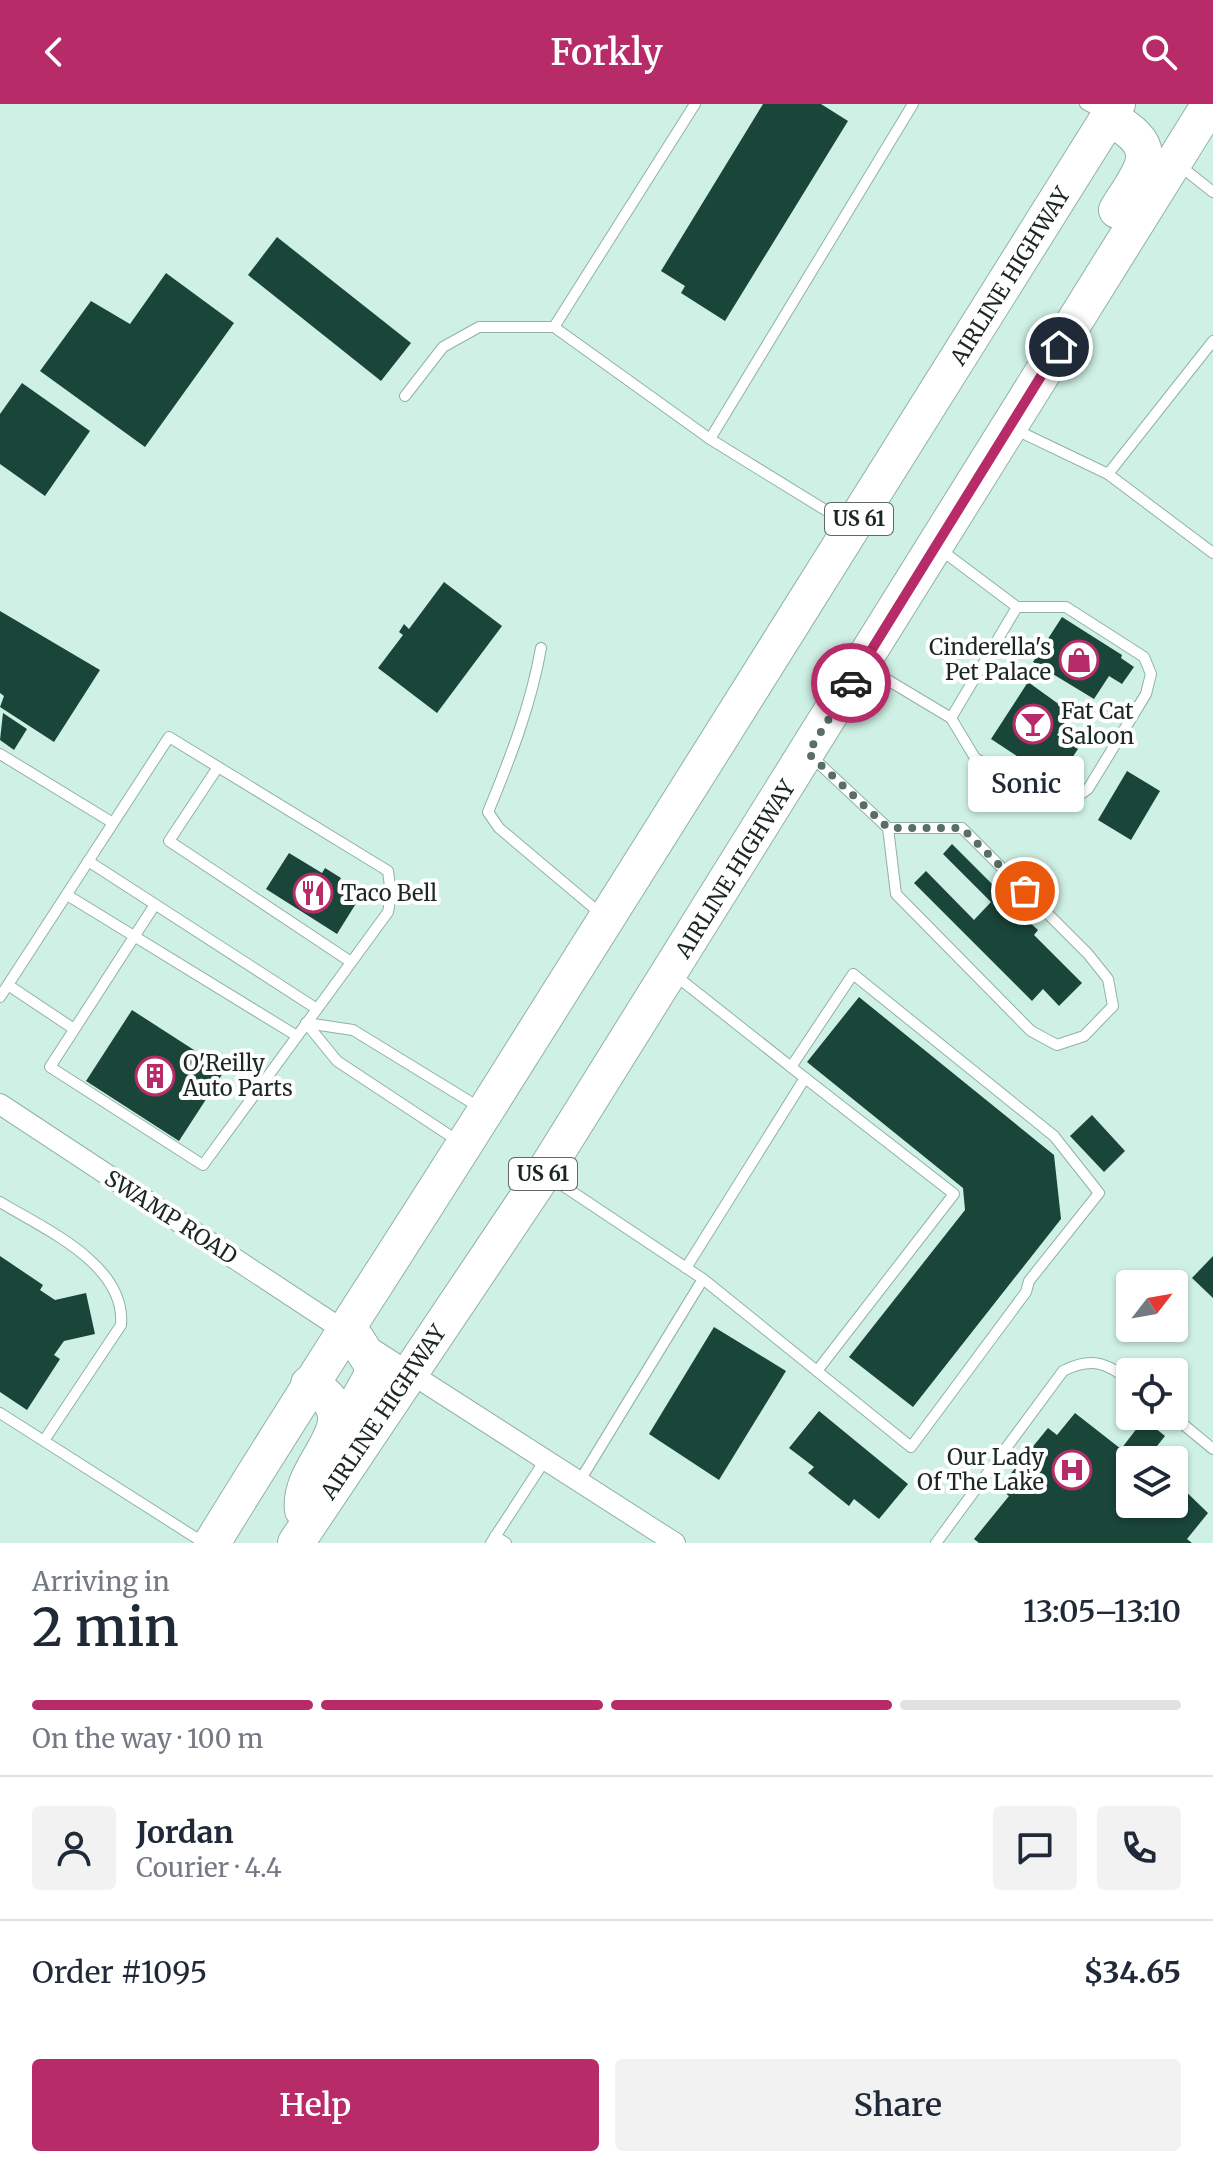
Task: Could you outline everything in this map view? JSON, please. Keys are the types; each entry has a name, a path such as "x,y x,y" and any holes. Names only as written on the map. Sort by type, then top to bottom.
{"highway":[{"name":"AIRLINE HIGHWAY","path":"301,1522 409,1372 544,1173 1210,104"},
{"name":"AIRLINE HIGHWAY","path":"212,1543 309,1384 350,1334 464,1145 854,528 1103,108"},
{"path":"1010,427 1003,392 1140,173 1143,144 1135,133 1103,108"},
{"path":"301,1522 369,1387 372,1364 350,1334"},
{"path":"301,1522 337,1424 337,1408 329,1395 309,1384"}],"street":[{"name":"SWAMP ROAD","path":"1,1106 675,1543"}],"lane":[{"path":"554,327 695,104"},
{"path":"710,439 913,104"},
{"path":"1175,161 1213,192"},
{"path":"405,396 443,347 479,327 554,327 710,439 854,528"},
{"path":"1108,474 1213,341"},
{"path":"1010,427 1108,474 1213,553"},
{"path":"862,665 951,718 975,758 1054,804 1065,805 1088,789 1146,694 1151,674 1144,657 1066,607 1017,607 936,546"},
{"path":"951,718 1017,607"},
{"path":"541,648 536,680 488,812 499,828 606,918"},
{"path":"0,997 169,737 388,871 391,895 388,912 203,1165 50,1067 154,906"},
{"path":"808,753 888,828 896,894 1031,1031 1057,1045 1084,1036 1113,1006 1108,979 1088,954 962,828 888,828"},
{"path":"0,754 113,823"},
{"path":"218,767 169,841 351,962"},
{"path":"88,861 317,1009"},
{"path":"67,895 297,1036"},
{"path":"671,972 954,1194 817,1371"},
{"path":"544,1173 703,1279 911,1447 1026,1292 1029,1281 1099,1193 1054,1136 853,974 791,1067"},
{"path":"8,985 74,1029"},
{"path":"306,1023 353,1030 486,1111"},
{"path":"306,1023 337,1061 464,1145"},
{"path":"686,1268 805,1078"},
{"path":"0,1202 78,1251 106,1278 122,1305 121,1325 45,1439"},
{"path":"579,1482 703,1279"},
{"path":"936,1543 1063,1371 1085,1360 1111,1365 1116,1369"},
{"path":"0,1413 204,1543"},
{"path":"1188,1428 1213,1449"},
{"path":"506,1543 493,1540 545,1460"}],"building":[{"path":"763,104 821,104 848,121 725,321 681,293 685,286 661,271"},
{"path":"277,237 411,343 381,381 248,275"},
{"path":"166,273 234,323 145,447 40,371 91,301 130,324"},
{"path":"22,383 90,431 45,496 0,464 0,414"},
{"path":"444,582 502,626 437,713 378,668 403,635 399,632 404,624 409,629"},
{"path":"0,611 100,670 54,742 0,707 4,696 0,693"},
{"name":"Cinderella's Pet Palace","path":"1062,617 1122,655 1121,658 1134,667 1122,684 1109,676 1094,699 1033,662"},
{"name":"Fat Cat Saloon","path":"1028,682 1071,713 1057,735 1078,749 1056,782 991,739"},
{"path":"3,713 27,729 14,750 0,740"},
{"path":"1127,771 1160,791 1131,840 1098,820"},
{"path":"952,844 1005,897 1001,900 1022,921 1025,918 1038,930 1034,935 1082,983 1059,1006 1043,989 1032,1001 914,883 926,871 974,920 991,902 943,854"},
{"name":"Taco Bell","path":"289,853 322,873 325,868 341,878 338,883 360,897 337,934 266,889"},
{"path":"859,997 1054,1155 1061,1219 913,1407 849,1357 965,1210 963,1188 807,1062"},
{"name":"O'Reilly Auto Parts","path":"132,1010 225,1070 179,1141 86,1081"},
{"path":"1092,1115 1125,1151 1104,1172 1070,1136"},
{"path":"0,1256 43,1285 40,1290 55,1300 86,1293 95,1334 64,1341 54,1355 60,1359 27,1410 0,1392"},
{"path":"1213,1256 1213,1298 1192,1278"},
{"path":"714,1327 786,1371 719,1480 649,1434"},
{"path":"819,1411 908,1484 879,1519 854,1499 849,1506 808,1473 814,1467 789,1448"},
{"name":"Our Lady Of The Lake","path":"1075,1413 1117,1446 1116,1518 1188,1518 1188,1494 1208,1513 1187,1539 1192,1543 979,1543 974,1539 1009,1496 999,1488 1048,1428 1057,1435"},
{"name":"Our Lady Of The Lake","path":"1136,1430 1158,1430 1165,1436 1157,1446 1123,1446"}],"way so far":[{"path":"851,683 808,753 888,828 962,828 1025,891"}],"place":[{"name":"Cinderella's Pet Palace","path":"1079,660"},
{"name":"Fat Cat Saloon","path":"1033,724"},
{"name":"Sonic","path":"1025,891"},
{"name":"Taco Bell","path":"313,893"},
{"name":"O'Reilly Auto Parts","path":"155,1076"},
{"name":"Our Lady Of The Lake","path":"1072,1470"}],"route":[{"path":"851,683 1059,347"}]}
